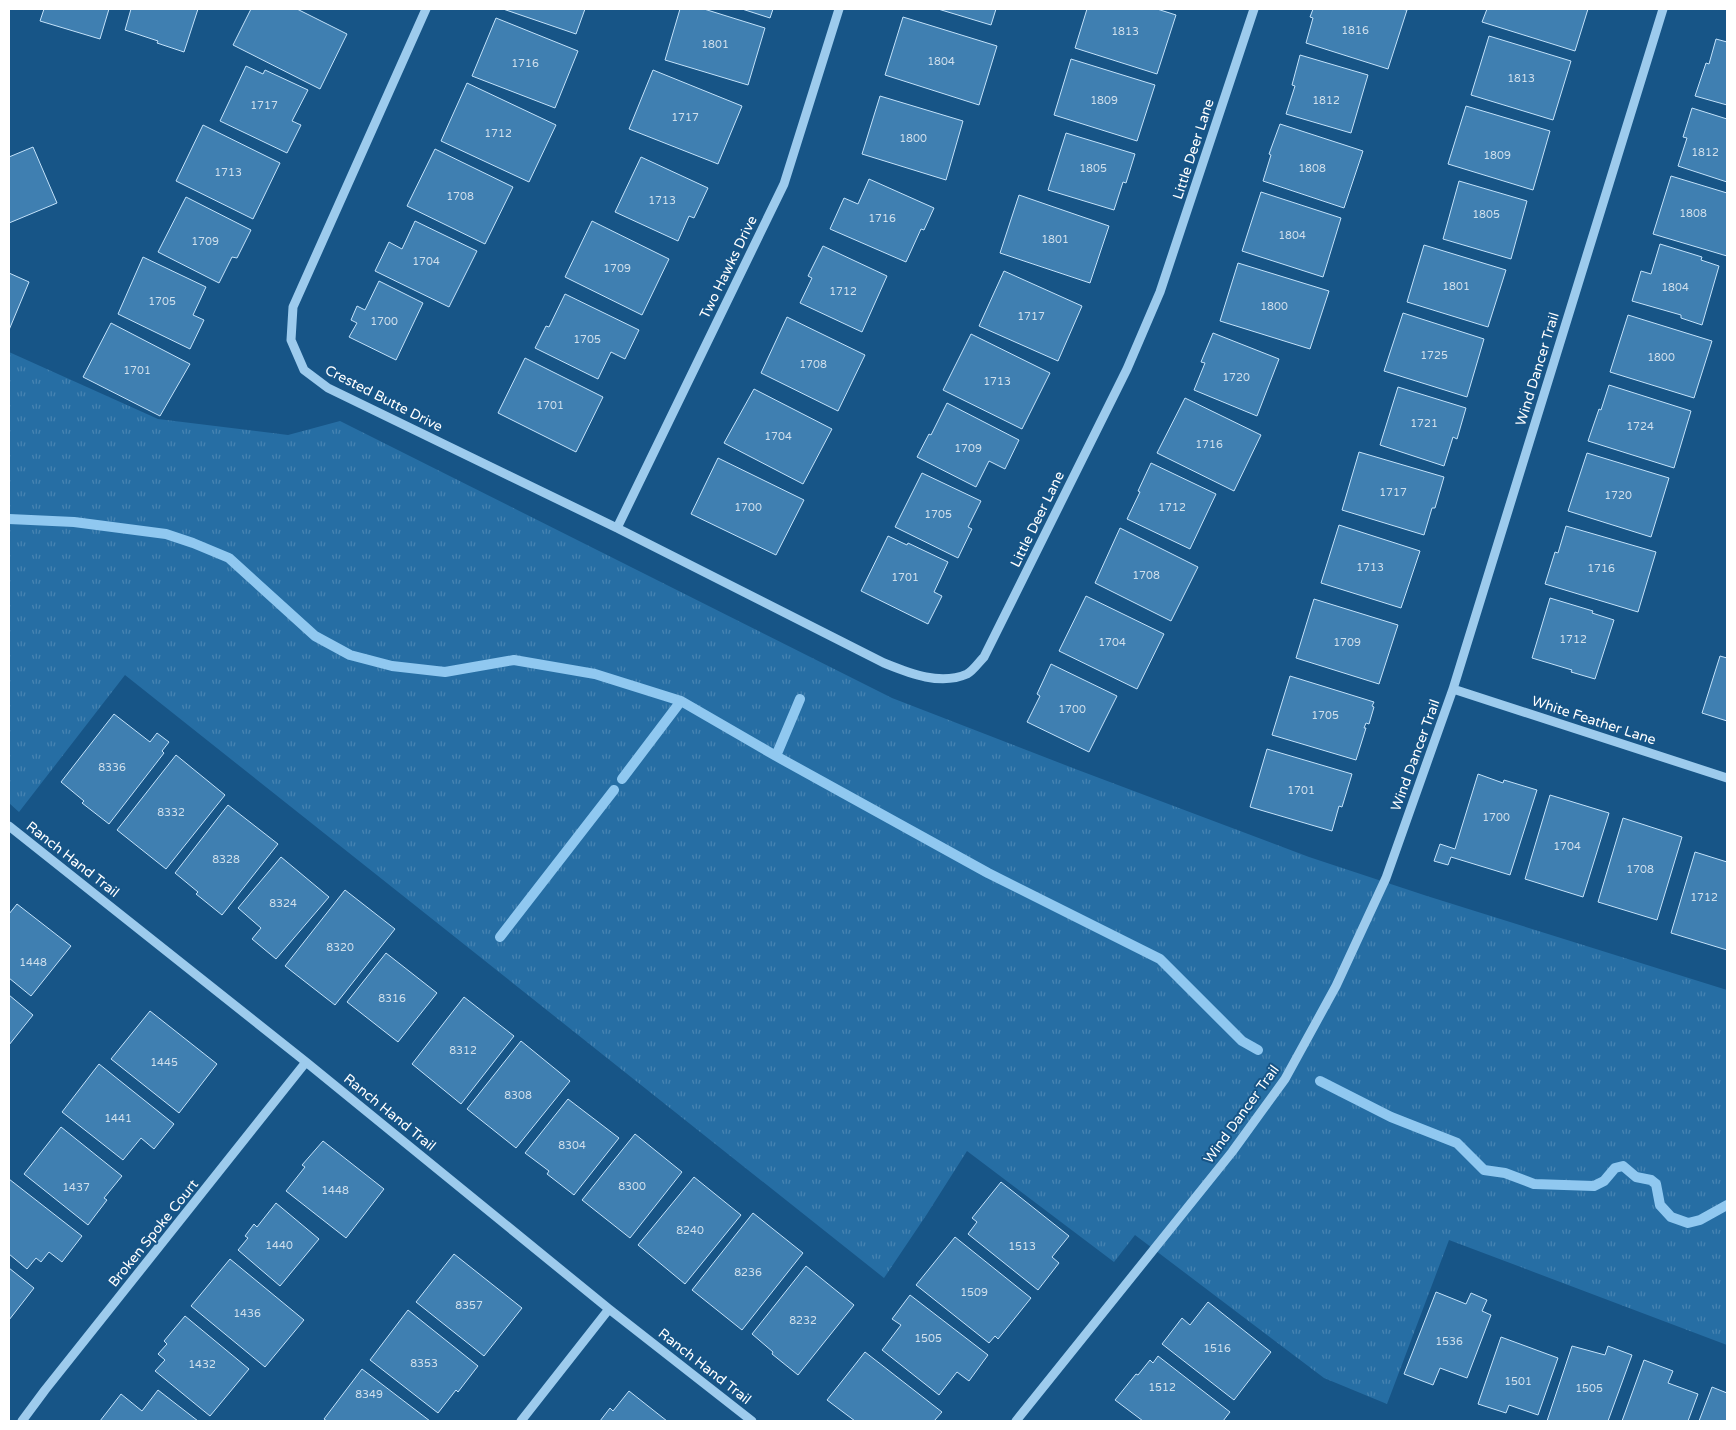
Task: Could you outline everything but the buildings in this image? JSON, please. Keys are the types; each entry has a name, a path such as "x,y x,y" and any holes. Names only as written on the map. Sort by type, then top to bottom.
{"street":[{"name":"Crested Butte Drive","path":"426,9 293,307 291,340 304,370 328,388 617,528"},
{"name":"Two Hawks Drive","path":"617,528 784,184 839,9"},
{"name":"Little Deer Lane","path":"617,528 884,662 915,675 943,679 968,674 984,657 1127,369 1160,292 1254,9"},
{"name":"Wind Dancer Trail","path":"1016,1421 1232,1152 1285,1079 1336,986 1386,878 1453,689 1663,9"},
{"name":"White Feather Lane","path":"1453,689 1727,778"},
{"name":"Ranch Hand Trail","path":"9,826 306,1062 609,1309 752,1421"},
{"name":"Broken Spoke Court","path":"22,1421 306,1062"},
{"path":"521,1421 609,1309"}],"green space":[{"path":"9,352 158,419 288,435 340,421 892,698 1309,857 1727,990 1727,1345 1449,1240 1387,1404 1324,1378 1135,1235 1114,1262 967,1151 884,1278 125,675 19,812 9,803"}],"waterway":[{"path":"9,519 74,522 166,534 193,543 229,558 315,636 350,655 392,666 445,672 514,660 595,674 681,701 776,756 988,873 1160,959 1242,1041 1258,1050"},
{"path":"776,756 800,699"},
{"path":"622,779 681,701"},
{"path":"500,937 614,790"},
{"path":"1320,1081 1391,1117 1457,1143 1484,1170 1505,1173 1534,1184 1594,1186 1604,1181 1615,1168 1623,1166 1636,1177 1651,1180 1656,1184 1660,1205 1671,1217 1688,1223 1700,1220 1727,1205"}]}
